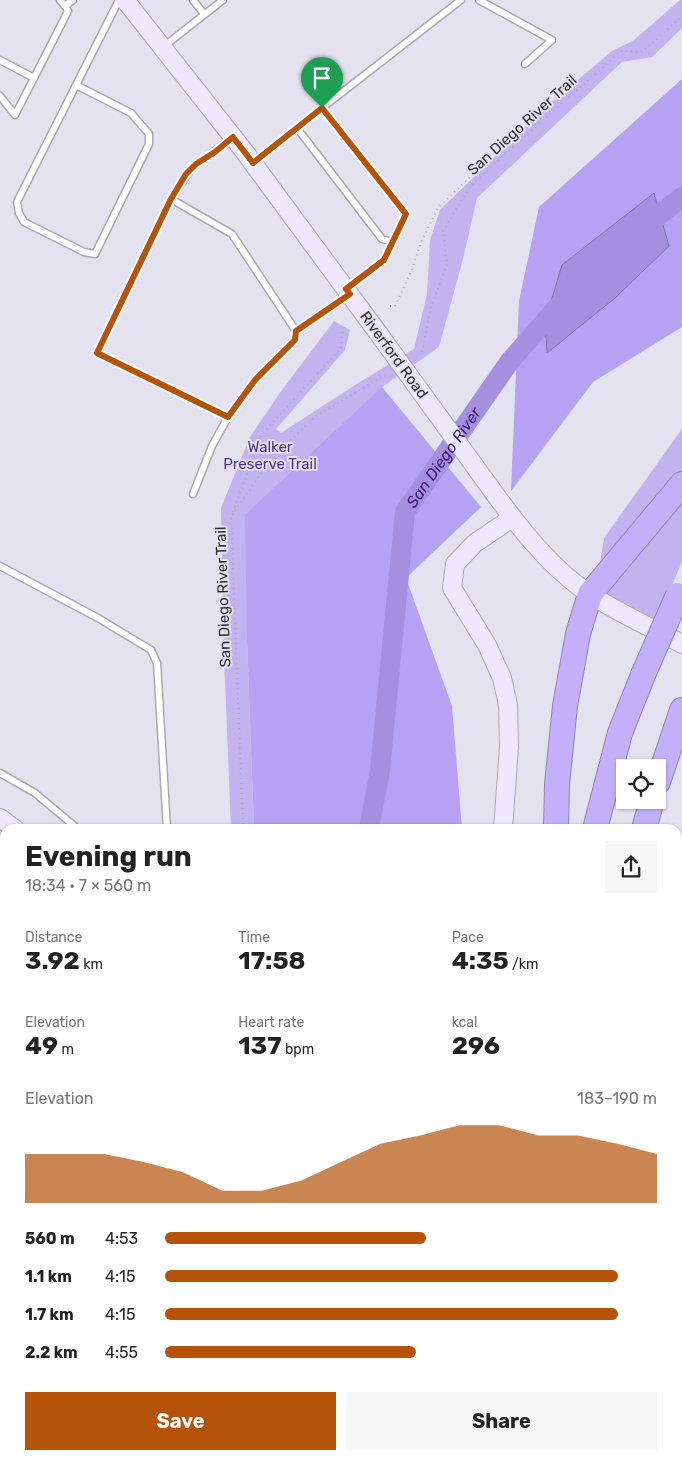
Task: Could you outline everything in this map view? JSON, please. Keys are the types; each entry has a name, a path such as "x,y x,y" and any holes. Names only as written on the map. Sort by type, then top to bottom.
{"highway":[{"path":"556,824 557,784 564,706 578,634 590,594 682,484"},
{"path":"596,824 620,734 643,675 680,591"},
{"path":"666,759 682,710"},
{"path":"645,824 650,809"}],"main road":[{"name":"Riverford Road","path":"126,0 253,163 512,518 558,567 590,594 682,644"},
{"path":"503,824 509,747 508,705 502,678 487,646 452,588 455,564 475,543 512,518"}],"lane":[{"path":"0,96 16,115 68,11 60,0"},
{"path":"65,6 73,0"},
{"path":"76,85 131,113 149,134 150,144 95,254 84,252 24,222 19,213 17,202 118,0"},
{"path":"193,0 204,14"},
{"path":"162,48 223,0"},
{"path":"253,163 461,0"},
{"path":"478,0 552,40 525,64"},
{"path":"0,60 34,78"},
{"path":"296,331 348,292 384,260 406,214 322,108"},
{"path":"297,128 382,238 392,242"},
{"path":"228,417 97,353 171,199 192,168 233,137"},
{"path":"171,199 232,234 296,331 295,340 255,380 228,417 212,446 193,494"},
{"path":"0,566 98,618 151,650 157,663 167,824"},
{"path":"0,773 35,793 72,824"}],"path":[{"name":"San Diego River Trail","path":"422,352 431,307 447,264 443,231 469,188 621,51 641,52 655,42 682,16"},
{"path":"390,306 396,306 422,240 438,208 480,167 499,159"},
{"path":"231,516 262,434 342,348 343,326"},
{"name":"San Diego River Trail","path":"243,824 231,516 273,457 316,416 385,376"}],"green space":[{"name":"Walker Preserve Trail","path":"682,0 682,28 652,57 622,62 477,198 463,259 439,347 382,387 247,639 254,824 231,824 224,656 221,508 250,437 279,394 334,321 350,330 345,350 276,429 281,433 414,349 427,294 430,240 440,210 547,106 612,51 634,40"},
{"path":"682,429 682,562 657,620 596,588 604,538"}],"shaded area":[{"path":"682,79 682,327 593,382 511,491 519,301 539,207"},
{"path":"654,193 669,246 615,298 547,353 545,322 562,265"},
{"path":"382,387 481,507 406,578 452,706 462,824 254,824 247,639 245,515"}],"waterway":[{"name":"San Diego River","path":"638,231 682,197"},
{"name":"San Diego River","path":"370,824 380,770 405,512 510,361 562,302"}],"route":[{"path":"322,108 406,214 384,260 346,289 350,294 296,331 295,340 255,380 228,417 97,353 171,199 186,174 196,164 215,152 233,137 253,163 322,108"}]}
